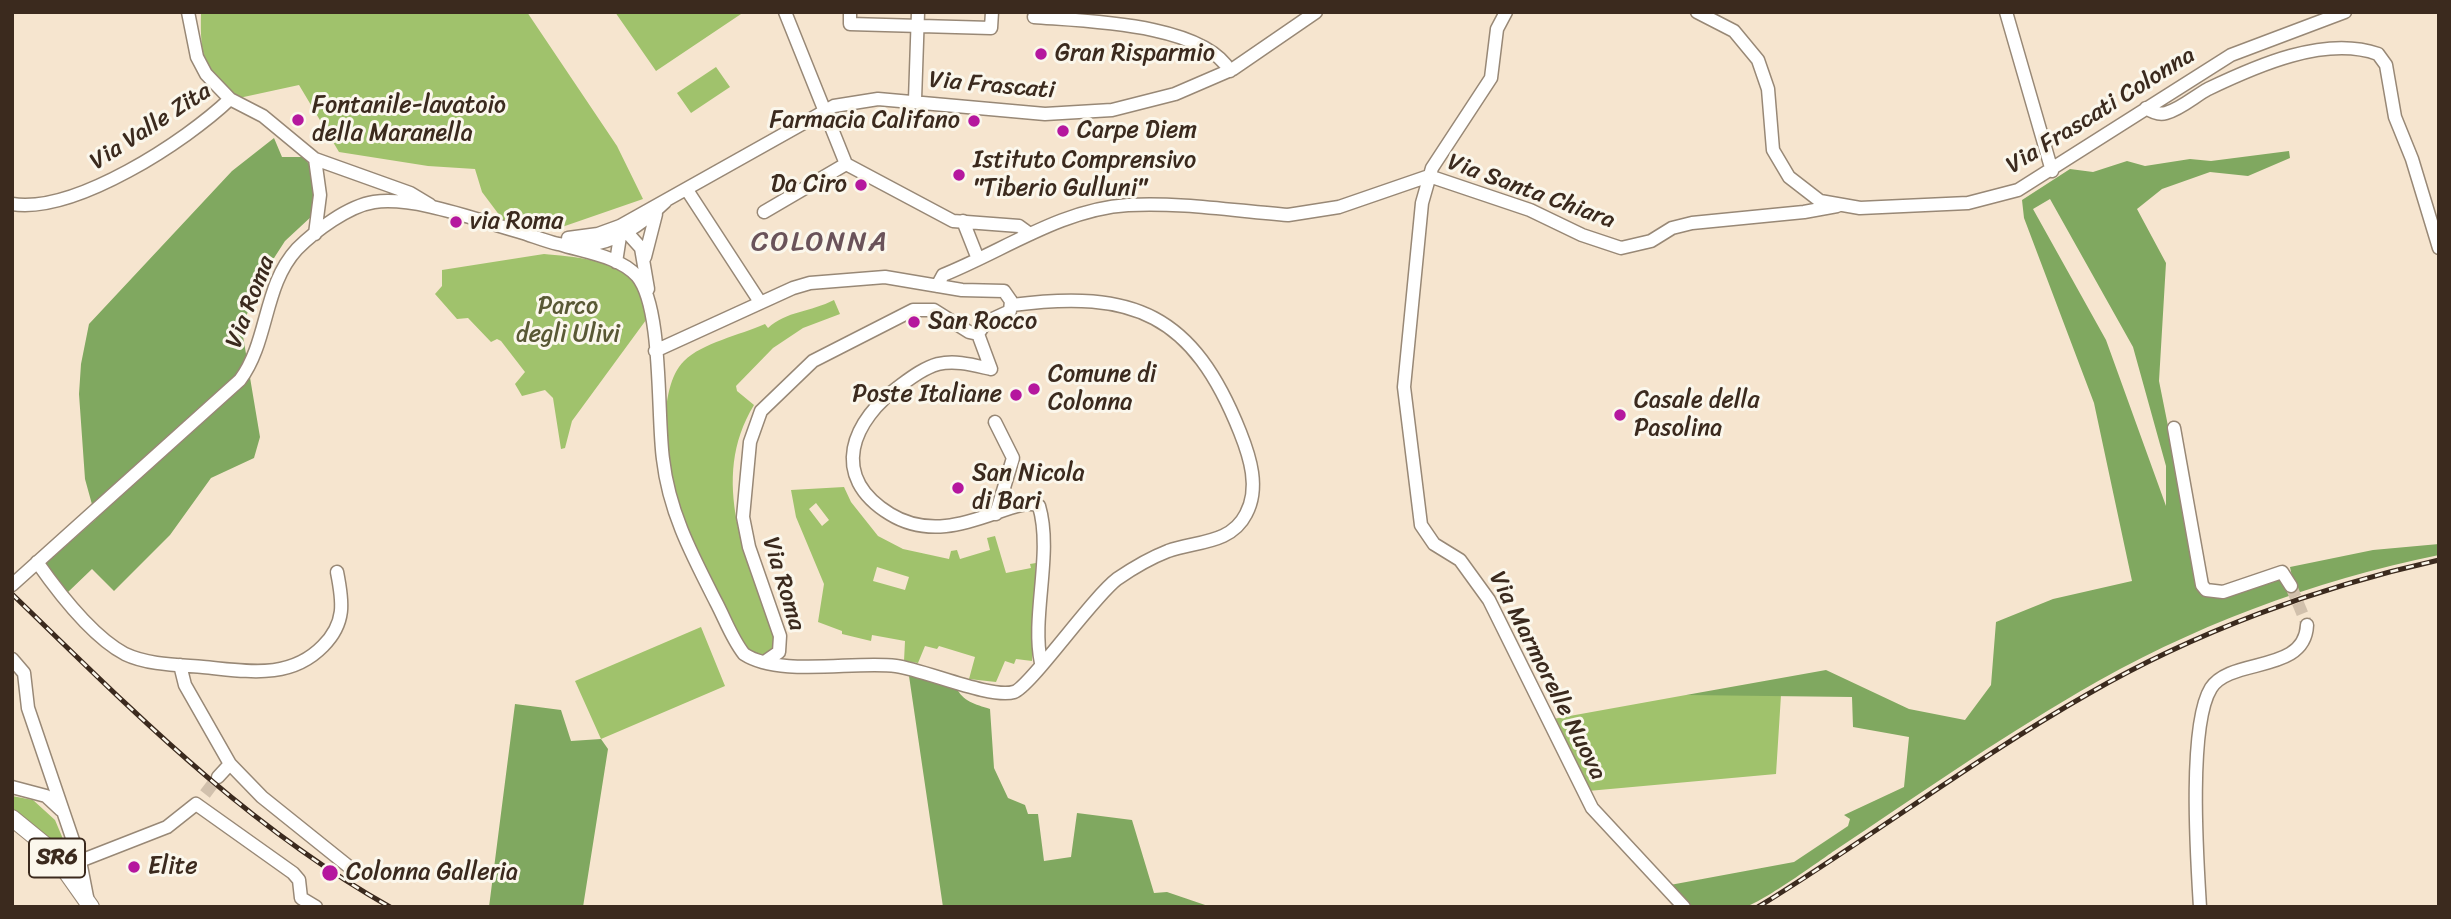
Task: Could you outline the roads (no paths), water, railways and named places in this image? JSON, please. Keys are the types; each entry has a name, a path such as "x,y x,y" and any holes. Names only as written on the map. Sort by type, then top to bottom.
{"main road":[{"name":"SR6","path":"12,818 50,849 89,903"}],"street":[{"path":"188,12 197,57 206,74 230,99 263,116 315,159 410,193 439,211"},
{"path":"785,12 846,164 953,221 1019,226 1030,234"},
{"path":"850,12 850,24 991,28 992,12"},
{"path":"915,100 918,12"},
{"name":"Via Frascati","path":"623,231 687,190 824,111 878,99 1074,115 1145,103 1230,71 1316,12"},
{"name":"Via Marmorelle Nuova","path":"1506,12 1497,29 1496,61 1488,84 1429,176 1421,209 1404,387 1421,525 1434,544 1460,560 1489,600 1592,808 1684,907"},
{"name":"Via Frascati Colonna","path":"1697,12 1734,31 1758,60 1768,89 1773,150 1783,169 1810,196 1837,206 1882,207 1972,203 2018,190 2239,51 2345,12"},
{"path":"2006,12 2052,171"},
{"path":"1034,17 1112,18 1188,39 1219,57 1230,71"},
{"path":"2146,108 2158,114 2168,113 2219,84 2308,52 2346,49 2378,54 2386,65 2395,117 2414,165 2439,248"},
{"name":"Via Valle Zita","path":"12,204 40,203 98,188 190,132 230,99"},
{"path":"315,159 320,195 315,234"},
{"path":"764,212 846,164"},
{"name":"Via Santa Chiara","path":"937,286 942,276 1030,234 1064,221 1126,205 1288,215 1314,213 1429,176 1530,210 1621,248 1651,241 1672,228 1692,223 1804,212 1837,206"},
{"path":"687,190 760,302"},
{"name":"Via Roma","path":"12,585 240,380 258,344 280,275 295,251 315,234 356,208 374,202 398,202 559,244 589,245 623,231"},
{"path":"649,301 645,261 649,232 661,206"},
{"path":"963,221 978,259"},
{"path":"525,234 572,238 623,231 639,244 645,261"},
{"path":"559,244 616,262 623,231"},
{"name":"Via Roma","path":"616,262 638,278 649,301 662,457 677,523 740,648 749,657 766,661 779,652 780,636 749,547 743,512 748,454 757,417 773,396 821,355 913,310 929,309 969,332 978,334"},
{"path":"655,351 760,302 810,283 890,277 967,291 1002,290 1012,303"},
{"path":"766,661 792,665 895,666 1004,693 1022,688 1103,592 1123,576 1166,552 1214,540 1233,530 1249,508 1253,483 1246,448 1221,388 1200,355 1171,327 1135,310 1093,301 1012,303"},
{"path":"1012,303 1009,313 986,322 978,334 991,369 955,363 924,370 893,391 858,429 852,449 853,467 860,482 882,509 911,524 947,527 1027,504 1036,504 1040,511 1042,573 1038,640 1041,663"},
{"path":"995,422 1013,458 996,514"},
{"path":"2174,428 2202,585 2213,593 2223,592 2282,572 2291,586"},
{"path":"37,562 56,589 111,645 128,655 180,665 266,671 300,664 328,640 341,620 343,608 337,572"},
{"path":"2200,907 2197,791 2201,710 2219,679 2292,653 2303,644 2307,625"},
{"path":"12,659 24,673 28,708 80,861 89,903"},
{"path":"180,665 185,685 230,764 262,797 353,870"},
{"path":"218,777 230,764"},
{"path":"12,787 46,796 64,812"},
{"path":"80,861 167,827 200,799 293,873 299,880 301,898 316,907"}],"tunnel":[{"path":"2291,586 2307,625"},
{"path":"205,794 218,777"}],"railway":[{"path":"1758,907 2004,745 2129,672 2214,631 2258,614 2348,584 2439,560"},
{"path":"12,594 146,722 237,802 336,874 390,907"}],"place":[{"name":"Gran Risparmio","path":"1041,54"},
{"name":"Fontanile-lavatoio della Maranella","path":"298,120"},
{"name":"Farmacia Califano","path":"974,121"},
{"name":"Carpe Diem","path":"1063,131"},
{"name":"Istituto Comprensivo \"Tiberio Gulluni\"","path":"959,175"},
{"name":"Da Ciro","path":"861,185"},
{"name":"via Roma","path":"456,222"},
{"name":"San Rocco","path":"914,322"},
{"name":"Comune di Colonna","path":"1034,389"},
{"name":"Poste Italiane","path":"1016,395"},
{"name":"Casale della Pasolina","path":"1620,415"},
{"name":"San Nicola di Bari","path":"958,488"},
{"name":"Elite","path":"134,867"},
{"name":"Colonna Galleria","path":"330,873"}],"district":[{"name":"COLONNA","path":"820,243"}],"park label":[{"name":"Parco degli Ulivi","path":"568,321"}]}
